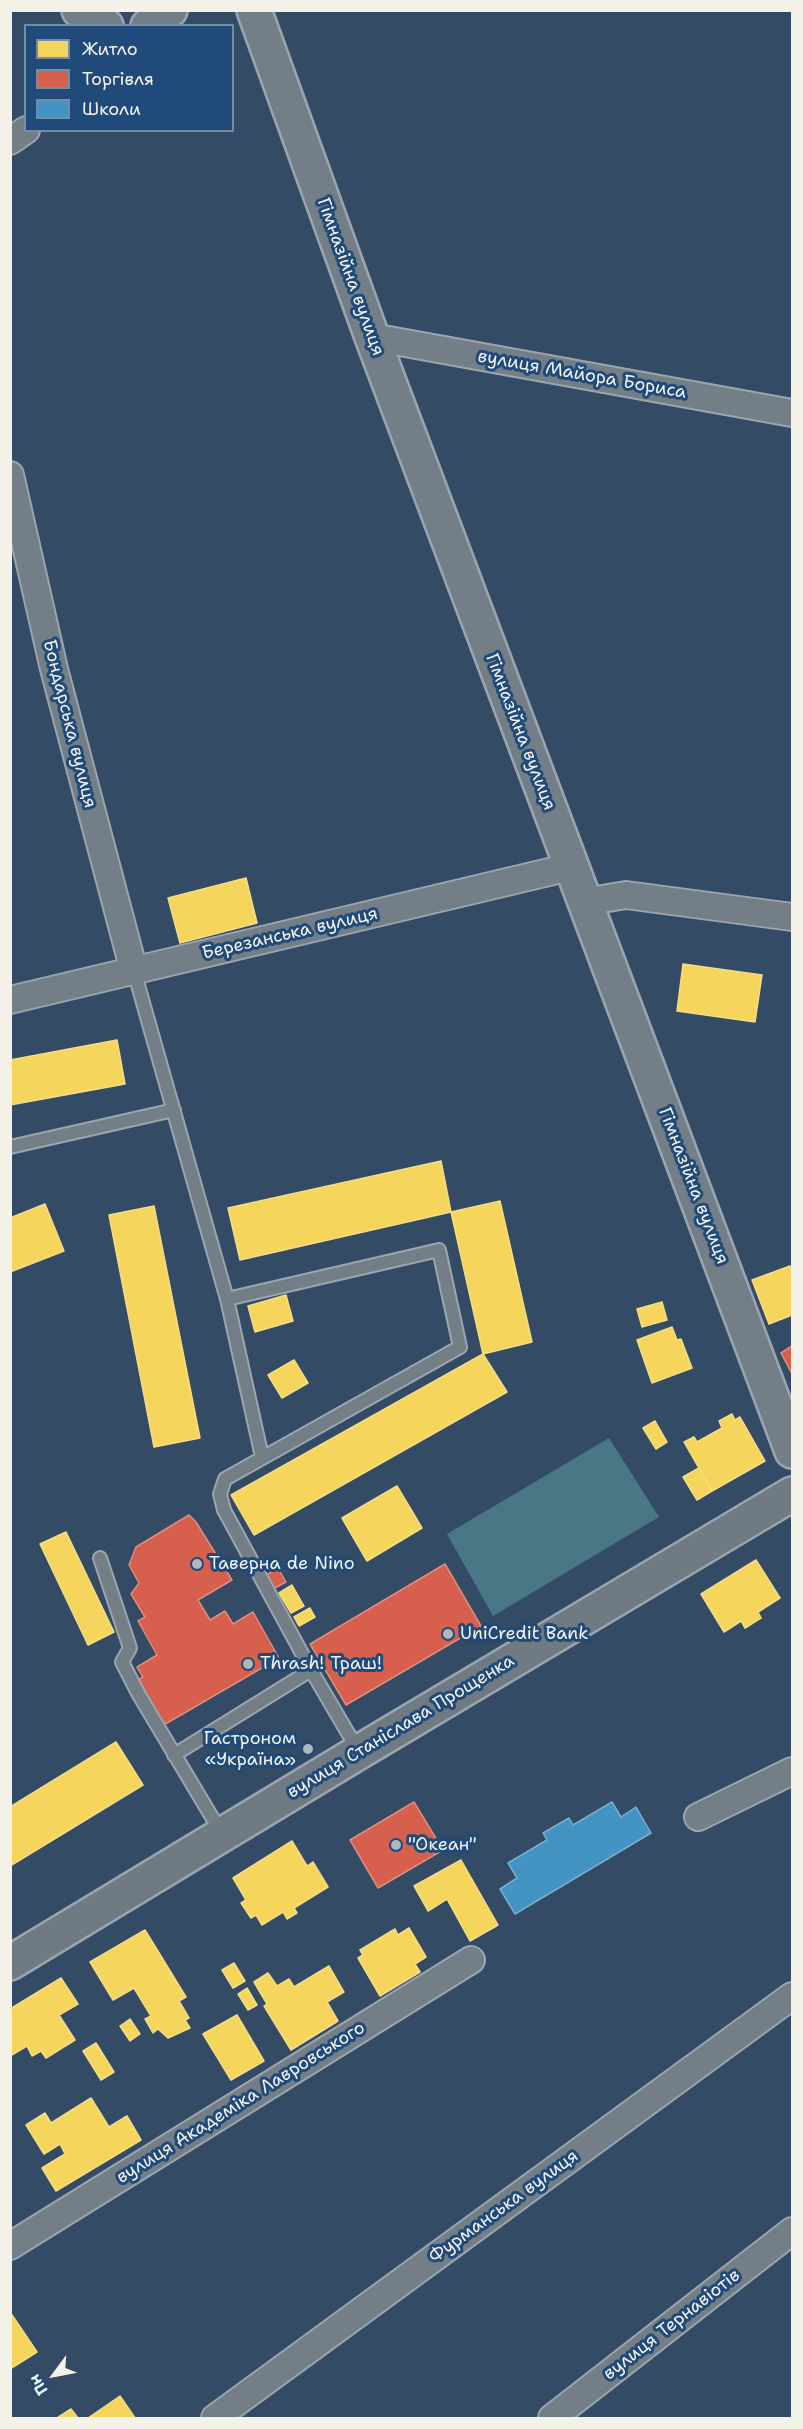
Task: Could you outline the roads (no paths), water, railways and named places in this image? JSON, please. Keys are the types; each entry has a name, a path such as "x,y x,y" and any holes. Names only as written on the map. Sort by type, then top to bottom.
{"main road":[{"name":"вулиця Станіслава Прощенка","path":"10,1963 792,1494"}],"street":[{"path":"79,10 103,24"},
{"path":"151,24 170,10"},
{"name":"Гімназійна вулиця","path":"254,10 372,337 570,867 785,1409 792,1451"},
{"path":"10,141 24,131"},
{"name":"вулиця Майора Бориса","path":"372,337 792,413"},
{"name":"Бондарська вулиця","path":"11,484 54,669 134,971"},
{"name":"Березанська вулиця","path":"10,1000 570,867"},
{"path":"584,902 626,895 792,916"},
{"path":"698,1817 792,1771"},
{"name":"вулиця Академіка Лавровського","path":"10,2246 471,1960"},
{"name":"Фурманська вулиця","path":"215,2418 792,1996"},
{"name":"вулиця Тернавіотів","path":"552,2418 792,2231"}],"lane":[{"path":"134,971 227,1299 262,1457"},
{"path":"10,1147 174,1110"},
{"path":"227,1299 439,1250 460,1347 225,1479 220,1494 224,1510 311,1670 359,1752"},
{"path":"100,1558 130,1648 122,1662 222,1835"},
{"path":"174,1755 311,1670"}],"place":[{"name":"Таверна de Nino","path":"197,1564"},
{"name":"UniCredit Bank","path":"448,1634"},
{"name":"Thrash! Траш!","path":"248,1664"},
{"name":"Гастроном «Україна»","path":"308,1749"},
{"name":"\"Океан\"","path":"396,1845"}]}
